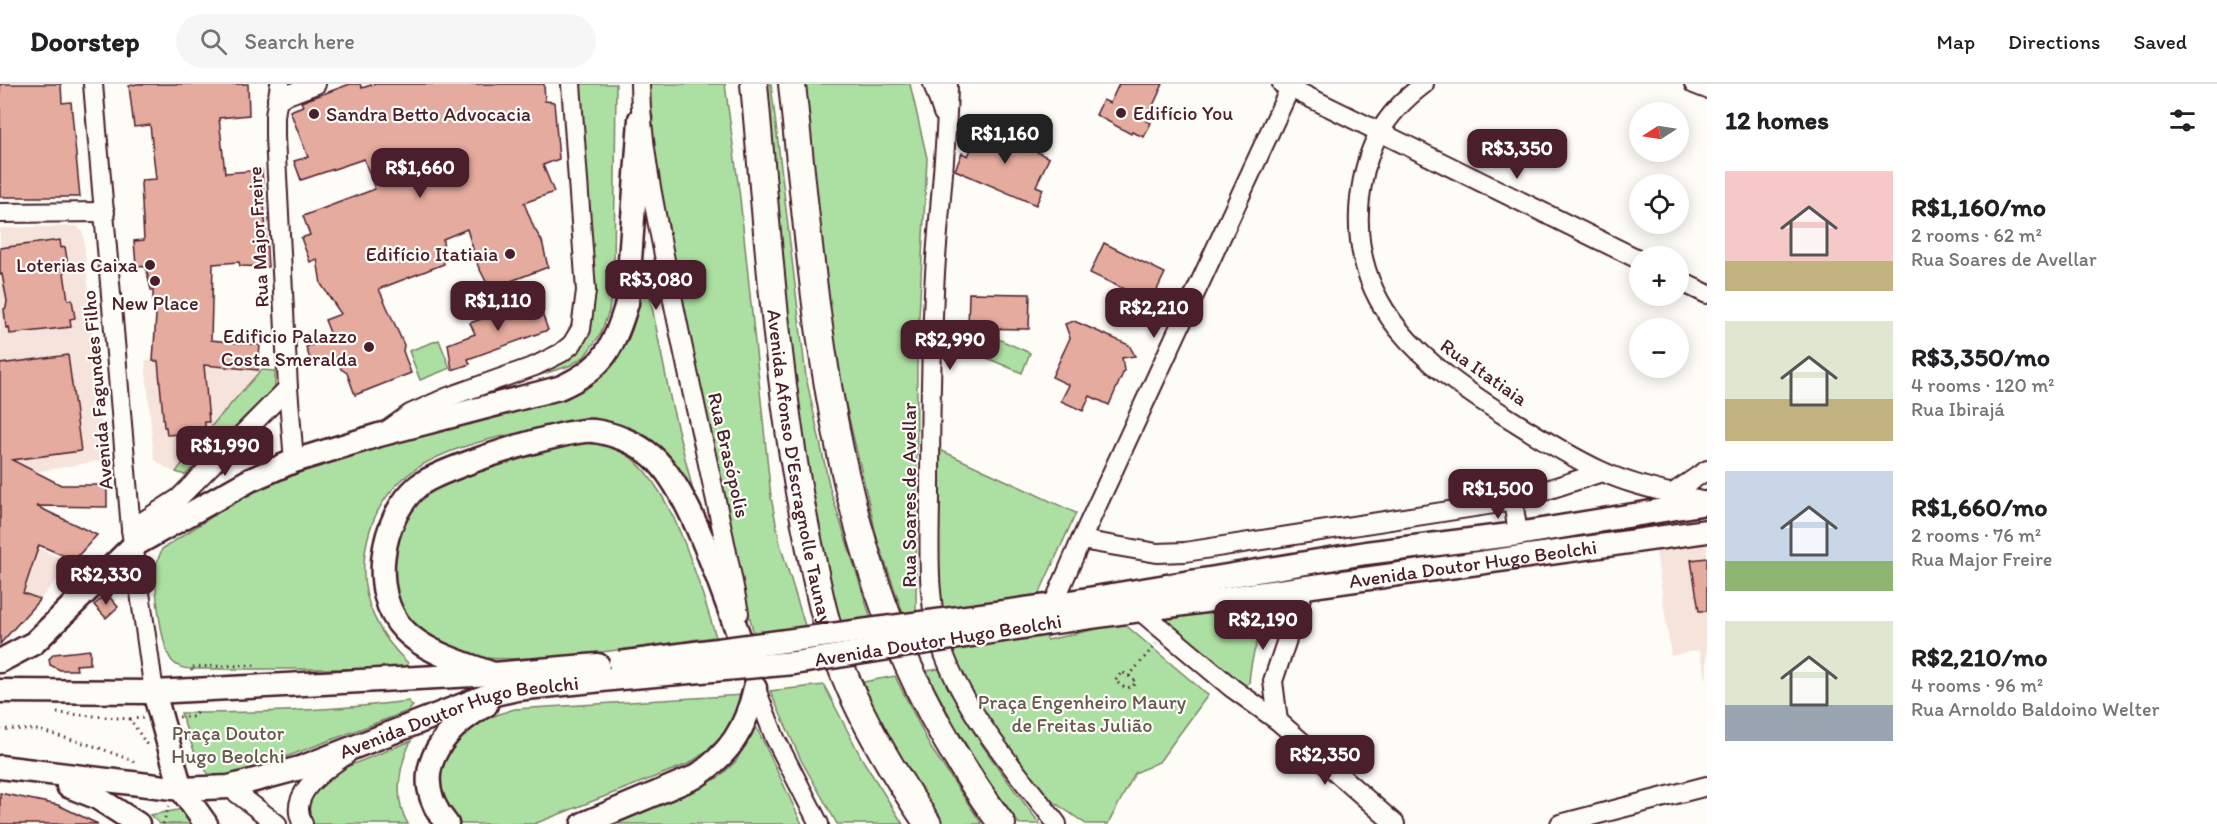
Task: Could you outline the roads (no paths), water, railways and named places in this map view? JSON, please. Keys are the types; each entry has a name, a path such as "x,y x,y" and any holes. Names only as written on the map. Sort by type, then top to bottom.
{"highway":[{"name":"Avenida Afonso D'Escragnolle Taunay","path":"754,84 779,353 794,475 813,564 829,630 843,673 863,717 928,824"},
{"name":"Avenida Afonso D'Escragnolle Taunay","path":"792,84 830,401 868,563 889,626 919,693 951,749 1002,824"}],"main road":[{"path":"0,661 23,651 39,638 132,537 294,461 379,435 559,388 584,377 605,358 619,330 627,303 640,119"},
{"path":"493,674 420,643 391,613 385,589 384,555 390,528 402,504 419,485 477,462 567,433 594,431 618,437 651,455 664,467 688,509 746,655"},
{"name":"Avenida Doutor Hugo Beolchi","path":"10,769 181,789 229,786 292,770 486,696 517,689 621,670 1047,612 1366,553 1518,534 1707,503"},
{"name":"Avenida Doutor Hugo Beolchi","path":"1047,612 1138,609 1707,531"},
{"path":"1305,586 1323,566 1380,556 1403,549"},
{"name":"Avenida Doutor Hugo Beolchi","path":"0,691 154,692 493,674 621,670"},
{"path":"583,824 695,777 712,766 729,750 739,735 747,720 755,688"},
{"path":"447,824 432,803 428,780 432,756 459,723 517,689"},
{"path":"154,692 181,789 206,824"},
{"path":"10,769 96,797 138,824"}],"street":[{"name":"Avenida Fagundes Filho","path":"93,84 132,537 154,692"},
{"path":"278,92 316,84"},
{"path":"379,435 410,414 440,400 535,366 561,353 572,344 581,329 586,291 571,84"},
{"name":"Rua Brasópolis","path":"640,84 640,119 684,362 716,494 746,655 755,688 775,738 819,824"},
{"path":"933,84 947,126"},
{"name":"Rua Soares de Avellar","path":"948,84 947,126 934,292 931,407 930,570 935,618 944,653 955,679 989,733 1057,824"},
{"name":"Rua Itatiaia","path":"1424,84 1401,102 1378,132 1363,173 1359,214 1363,253 1372,291 1392,322 1421,356 1465,390 1602,472 1707,503"},
{"path":"1694,84 1707,88"},
{"path":"1047,612 1286,86 1629,256"},
{"name":"Rua Major Freire","path":"278,92 275,137 294,461"},
{"path":"0,213 105,212"},
{"path":"1689,285 1707,294"},
{"path":"132,537 179,498 288,388"},
{"path":"1673,493 1707,470"},
{"path":"1081,540 1148,552 1185,552 1513,501 1602,472"},
{"name":"Avenida Doutor Hugo Beolchi","path":"1513,501 1518,534"},
{"path":"1278,721 1273,681 1305,586"},
{"path":"1138,609 1232,688 1278,721 1395,824"},
{"path":"303,824 298,805 305,789 362,743"},
{"path":"229,786 277,824"},
{"path":"1560,824 1707,786"}],"railway":[{"path":"621,674 777,663 1051,618"},
{"path":"621,683 778,672 1053,627"}],"place":[{"name":"Edifício You","path":"1121,113"},
{"name":"Sandra Betto Advocacia","path":"314,114"},
{"name":"Edifício Itatiaia","path":"510,254"},
{"name":"Loterias Caixa","path":"150,265"},
{"name":"New Place","path":"155,281"},
{"name":"Edificio Palazzo Costa Smeralda","path":"369,347"}],"park label":[{"name":"Praça Engenheiro Maury de Freitas Julião","path":"1082,714"},
{"name":"Praça Doutor Hugo Beolchi","path":"228,744"}]}
